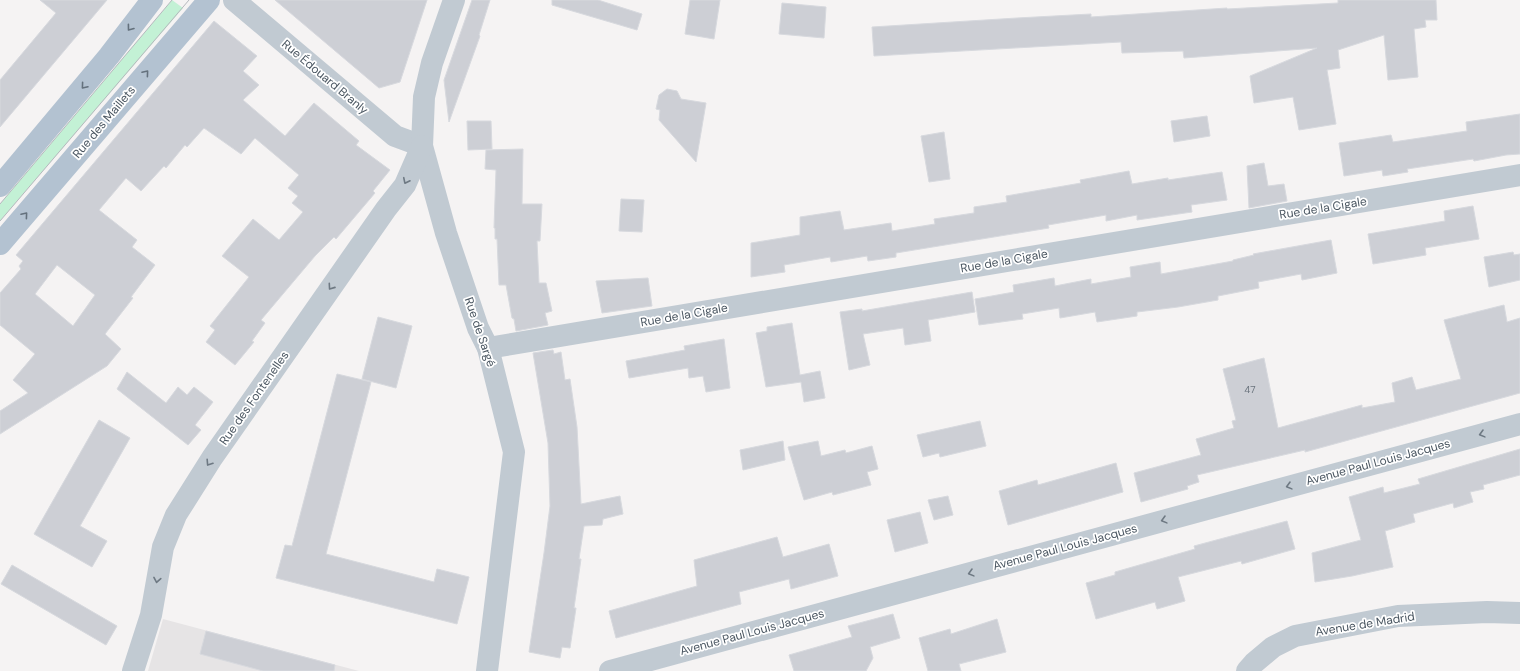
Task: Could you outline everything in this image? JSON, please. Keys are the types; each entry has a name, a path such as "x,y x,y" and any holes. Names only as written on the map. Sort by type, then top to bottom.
{"main road":[{"path":"0,186 109,56 152,0"},
{"name":"Rue des Maillets","path":"0,244 209,0"}],"street":[{"name":"Rue Édouard Branly","path":"234,0 395,136 422,146"},
{"name":"Rue de Sargé","path":"454,0 432,63 424,97 422,146 446,233 478,328 488,348 514,452 487,671"},
{"name":"Rue des Fontenelles","path":"133,671 151,615 163,547 176,515 212,458 386,209 405,185 422,146"},
{"name":"Rue de la Cigale","path":"488,348 1520,175"},
{"name":"Avenue Paul Louis Jacques","path":"610,671 1520,424"},
{"name":"Avenue de Madrid","path":"1247,671 1273,647 1295,636 1398,616 1487,612 1520,613"}],"shaded area":[{"path":"163,619 359,671 148,671"}],"green space":[{"path":"172,0 183,8 0,221 0,204"}],"building":[{"path":"40,0 107,0 0,127 0,80 56,13"},
{"path":"275,0 427,0 400,82 379,88"},
{"path":"472,0 490,0 479,35 480,36 449,122 444,80"},
{"path":"552,0 598,0 642,14 637,30 552,5"},
{"path":"690,0 720,0 714,39 685,34"},
{"path":"1338,0 1436,0 1437,20 1425,20 1426,27 1414,29 1418,77 1388,80 1384,35 1338,50 1340,68 1327,70 1336,124 1299,130 1293,97 1254,103 1250,76 1317,48 1184,58 1183,51 1122,53 1121,42 874,56 872,27 1091,14 1091,17 1227,8 1338,3"},
{"path":"782,3 826,7 824,38 779,34"},
{"path":"214,21 257,56 243,71 259,85 243,100 285,136 314,103 359,141 356,145 390,170 373,191 375,193 336,239 334,237 315,256 261,320 265,323 252,341 254,342 235,365 206,342 215,330 210,326 249,277 222,256 253,219 279,240 303,212 292,203 298,196 288,188 299,175 255,138 241,154 204,128 187,147 185,145 166,168 164,166 141,191 126,178 99,210 137,240 132,247 155,265 131,297 133,298 105,334 121,349 107,366 0,434 0,411 28,393 13,380 35,354 0,325 0,293 21,269 19,266 23,261 16,255","holes":["57,265 95,295 73,326 35,294"]},
{"path":"667,89 677,91 681,99 706,103 696,162 659,120 660,110 656,109 659,95"},
{"path":"1520,114 1520,154 1474,161 1473,159 1407,169 1408,172 1383,176 1382,170 1344,176 1339,143 1391,135 1393,142 1467,131 1466,122"},
{"path":"1207,116 1210,136 1174,142 1171,121"},
{"path":"467,121 491,121 492,149 468,150"},
{"path":"944,132 950,179 929,182 921,136"},
{"path":"523,149 522,204 542,204 540,241 537,241 539,283 546,283 552,311 545,313 548,325 516,331 506,285 499,285 497,239 495,239 494,228 496,170 485,169 486,150"},
{"path":"1264,163 1268,186 1284,184 1287,201 1249,208 1247,166"},
{"path":"1129,171 1132,184 1222,172 1227,200 1191,205 1192,212 1137,220 1137,215 1106,221 1106,215 1048,225 1049,228 896,253 896,257 868,261 867,256 831,262 830,257 784,265 785,272 751,277 751,243 800,235 800,217 840,211 844,230 891,223 892,231 935,224 934,219 974,213 974,207 1007,202 1006,196 1081,183 1080,180"},
{"path":"621,199 644,200 642,232 619,231"},
{"path":"1473,206 1479,239 1425,248 1426,255 1373,264 1368,234 1445,221 1444,211"},
{"path":"1331,240 1337,273 1302,280 1301,274 1258,282 1259,288 1218,296 1218,300 1137,312 1137,316 1097,322 1095,312 1060,318 1059,308 1022,314 1023,319 979,325 975,299 1014,292 1013,285 1054,278 1055,286 1091,279 1091,284 1131,277 1130,267 1160,262 1161,274 1233,261 1254,255 1253,254"},
{"path":"1513,252 1514,255 1520,254 1520,280 1489,287 1484,257"},
{"path":"648,278 652,306 602,313 596,281"},
{"path":"972,292 975,312 928,320 931,341 905,345 903,328 863,334 870,365 849,370 840,312 862,309 862,311"},
{"path":"1504,305 1507,322 1520,318 1520,393 1305,452 1305,450 1197,475 1199,482 1187,486 1188,489 1141,502 1134,473 1201,455 1196,439 1234,428 1232,421 1236,420 1223,369 1264,358 1278,428 1362,405 1362,408 1395,402 1392,383 1412,377 1416,390 1461,379 1444,320"},
{"path":"378,317 412,326 396,388 362,379"},
{"path":"792,323 800,375 820,371 825,398 804,402 801,382 766,387 756,333 767,331 767,327"},
{"path":"724,339 730,388 706,392 703,376 689,378 688,368 629,378 626,361 685,350 684,346"},
{"path":"553,350 554,354 561,352 565,380 570,379 577,427 581,504 620,496 623,514 603,519 602,525 584,526 574,608 576,608 570,648 562,647 560,658 529,652 550,506 548,443 533,353"},
{"path":"127,372 166,403 178,387 187,395 194,387 213,402 195,425 201,430 188,445 117,389"},
{"path":"337,374 371,382 326,554 434,582 437,569 469,577 457,624 276,578 285,545 292,546"},
{"path":"99,420 130,438 80,526 107,541 92,567 34,534"},
{"path":"980,421 986,446 940,457 939,453 923,457 917,435"},
{"path":"783,441 785,460 743,470 740,450"},
{"path":"818,441 821,456 845,450 846,453 872,446 878,469 867,472 871,485 833,495 832,492 804,500 788,447"},
{"path":"1520,449 1520,475 1483,485 1484,489 1470,492 1473,502 1454,508 1453,503 1413,514 1415,522 1385,531 1393,567 1315,582 1312,553 1361,540 1349,497 1383,487 1384,493 1420,484 1418,479"},
{"path":"1116,463 1123,492 1008,525 999,491 1037,480 1038,485"},
{"path":"948,496 953,515 934,520 928,500"},
{"path":"920,512 928,543 895,552 887,520"},
{"path":"1287,521 1295,549 1242,564 1241,561 1178,577 1185,601 1157,609 1155,602 1096,619 1086,583 1115,575 1115,572 1195,549 1194,546"},
{"path":"777,537 783,557 829,544 838,576 791,589 789,579 739,592 741,604 616,638 609,611 697,586 694,560"},
{"path":"12,565 117,626 106,645 1,584"},
{"path":"893,614 900,638 870,647 873,658 866,671 794,671 789,655 852,637 848,626"},
{"path":"997,619 1006,652 959,664 961,671 928,671 919,638 950,629 951,634"},
{"path":"206,631 335,665 334,671 263,671 200,654"}],"tram line":[{"path":"0,204 172,0"},
{"path":"0,221 189,0"}]}
